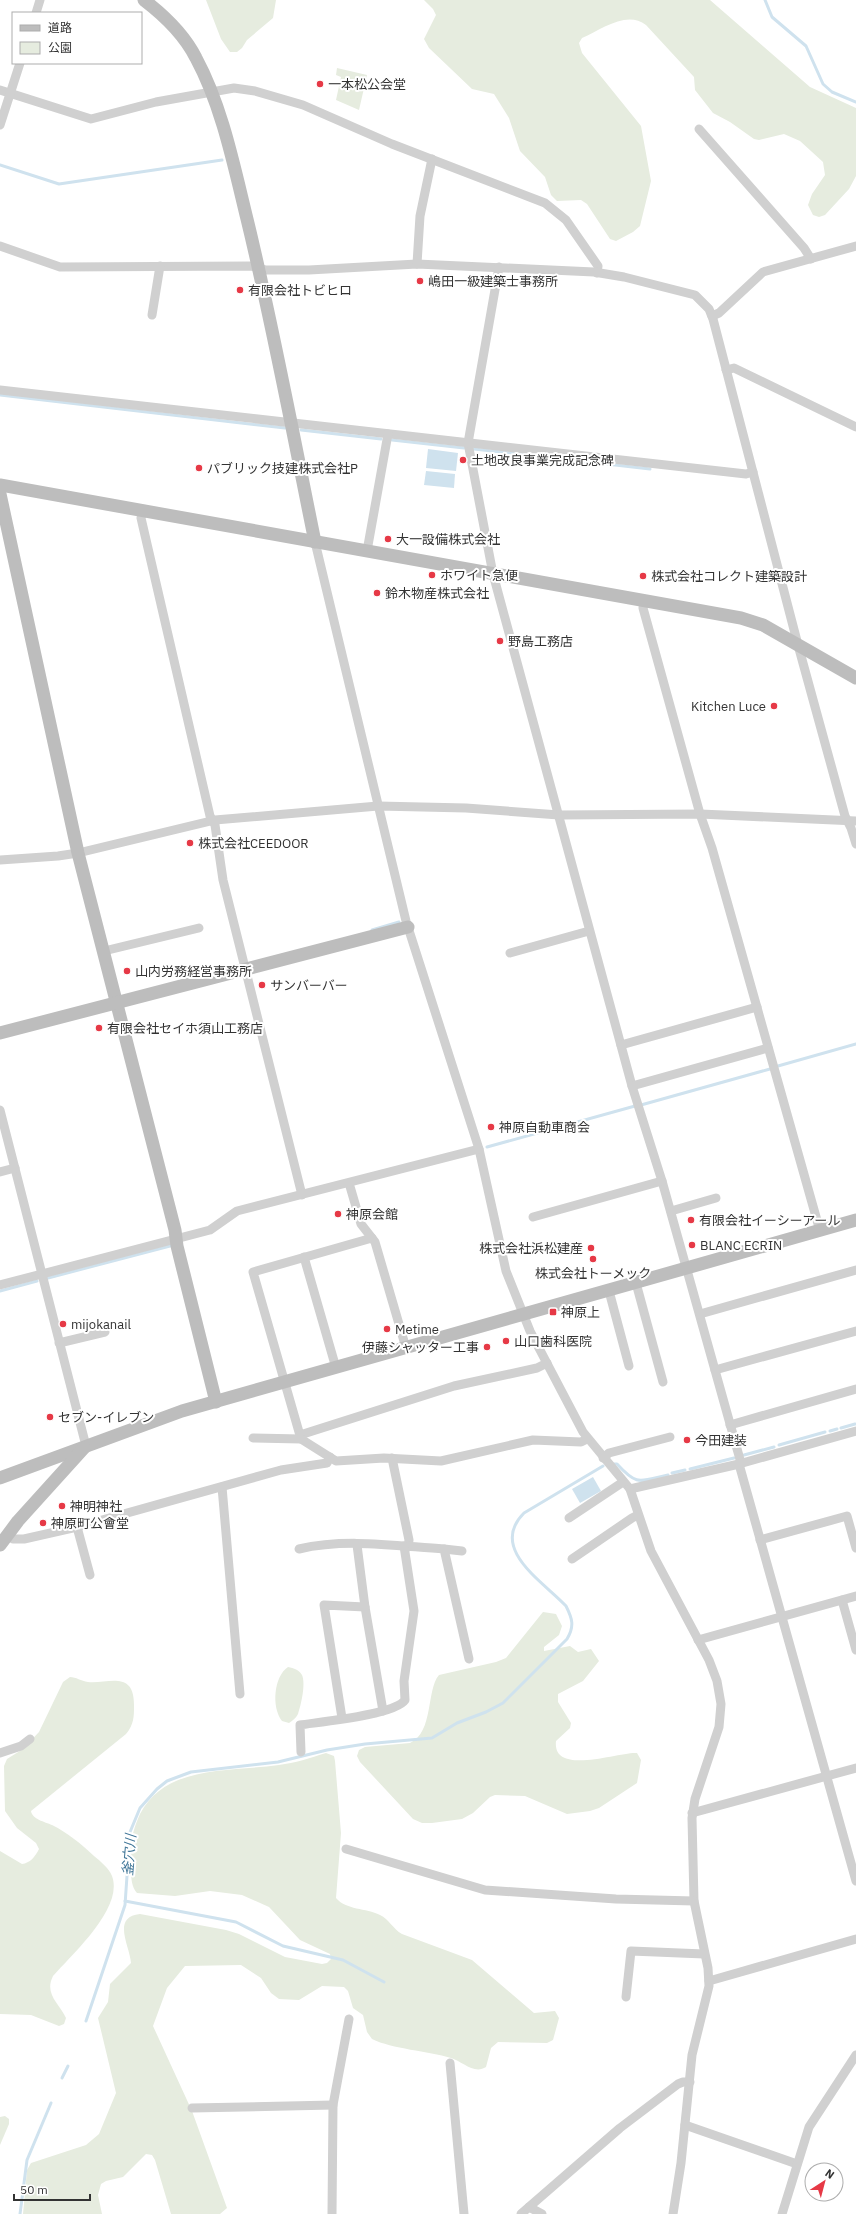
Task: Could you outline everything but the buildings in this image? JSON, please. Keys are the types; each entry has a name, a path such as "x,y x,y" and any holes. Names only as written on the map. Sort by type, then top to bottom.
{"street":[{"path":"36,12 40,0"},
{"path":"144,0 169,20 189,45 210,92 229,148 259,268 315,542 378,806 408,926 479,1149 504,1266 523,1315 587,1439 630,1489 638,1515 656,1561 698,1640 717,1681 720,1715 716,1738 695,1799 692,1814 694,1900 709,1981 694,2049 673,2214"},
{"path":"0,125 20,64"},
{"path":"0,90 91,119 156,102 234,88 245,89 303,105 392,144 545,202 566,220 598,266 597,272"},
{"path":"699,129 804,248 810,259"},
{"path":"417,264 420,216 432,159"},
{"path":"0,246 60,267 160,266 309,270 417,264 597,272 685,292 703,302 712,316 798,645 852,821 856,844"},
{"path":"712,316 719,313 763,272 856,246"},
{"path":"152,315 160,266"},
{"path":"499,267 468,443 493,574 632,1086 671,1211 760,1540 856,1881"},
{"path":"726,370 734,368 856,427"},
{"path":"0,390 291,424 746,474 753,472"},
{"path":"367,551 388,434"},
{"path":"216,1402 104,951 78,853 0,489 143,511 752,621 856,678"},
{"path":"143,511 143,526 210,816 215,825 224,880 302,1195"},
{"path":"644,601 643,608 700,814 712,848 820,1231"},
{"path":"0,860 58,856 78,853 212,821 378,806 466,808 559,815 700,814 852,821"},
{"path":"0,1033 408,926"},
{"path":"104,951 199,928"},
{"path":"510,953 589,931"},
{"path":"621,1045 757,1007"},
{"path":"632,1086 768,1048"},
{"path":"0,1110 3,1133 15,1168 86,1446"},
{"path":"0,1285 210,1230 237,1211 479,1149"},
{"path":"0,1172 15,1168"},
{"path":"533,1217 662,1181"},
{"path":"349,1183 361,1224 375,1242 406,1348"},
{"path":"671,1211 716,1198"},
{"path":"0,1478 172,1414 856,1220"},
{"path":"372,1238 253,1272 301,1437 336,1461 392,1458 441,1462 533,1440 581,1442 587,1439"},
{"path":"304,1257 336,1368"},
{"path":"700,1314 856,1270"},
{"path":"636,1283 663,1382"},
{"path":"608,1290 629,1366"},
{"path":"715,1370 856,1331"},
{"path":"59,1343 105,1332"},
{"path":"253,1438 301,1437 454,1386 537,1368 547,1363"},
{"path":"730,1425 856,1389"},
{"path":"630,1489 740,1463 856,1431"},
{"path":"603,1458 609,1453 670,1437"},
{"path":"4,1540 86,1446"},
{"path":"4,1540 24,1540 72,1526 77,1527 281,1470 327,1463 330,1458"},
{"path":"301,1752 300,1725 383,1711 400,1705 406,1696 404,1681 414,1611 406,1546 409,1540 392,1458"},
{"path":"569,1518 624,1482"},
{"path":"222,1487 240,1694"},
{"path":"572,1559 638,1515"},
{"path":"760,1540 847,1516 856,1548"},
{"path":"77,1527 90,1575"},
{"path":"299,1549 321,1544 406,1546 462,1551"},
{"path":"357,1545 365,1607 383,1711"},
{"path":"444,1549 469,1659"},
{"path":"698,1640 856,1596"},
{"path":"842,1600 856,1650"},
{"path":"342,1718 324,1605 365,1607"},
{"path":"0,1753 11,1751 30,1739"},
{"path":"692,1814 856,1768"},
{"path":"346,1849 485,1890 616,1899 694,1900"},
{"path":"709,1981 856,1939"},
{"path":"626,1997 631,1951 704,1954"},
{"path":"332,2214 333,2105 349,2019"},
{"path":"782,2214 809,2127 856,2055"},
{"path":"450,2063 464,2214"},
{"path":"521,2214 636,2115 678,2084 690,2082"},
{"path":"192,2108 333,2105"},
{"path":"685,2125 797,2164"},
{"path":"528,2207 542,2214"}],"green space":[{"path":"206,0 276,0 273,18 247,40 242,48 237,52 230,52 221,39"},
{"path":"424,0 710,0 810,87 856,108 856,176 849,189 825,215 819,217 813,215 808,205 812,194 825,175 823,162 800,141 784,134 759,140 754,139 730,122 713,113 695,90 694,77 646,25 631,19 614,22 582,38 579,43 582,53 641,126 651,181 640,226 633,232 616,241 610,239 587,204 581,200 557,201 551,195 545,177 520,151 509,118 494,94 472,89 429,48 424,39 436,15 433,9"},
{"path":"337,68 367,75 359,110 336,100 341,77 336,75"},
{"path":"543,1612 556,1614 562,1626 559,1635 544,1647 544,1651 570,1646 578,1652 591,1649 599,1661 583,1681 558,1694 558,1702 571,1723 570,1728 556,1741 558,1752 565,1758 576,1760 589,1760 637,1753 641,1760 637,1783 599,1808 590,1811 567,1814 525,1796 495,1795 490,1797 473,1813 462,1819 422,1823 413,1819 360,1762 357,1756 359,1750 365,1747 410,1743 418,1738 426,1721 432,1690 439,1675 496,1662 506,1658"},
{"path":"288,1667 301,1673 303,1679 302,1700 298,1714 289,1723 282,1721 276,1708 275,1700 277,1684 283,1671"},
{"path":"70,1677 88,1682 118,1681 125,1683 130,1687 133,1694 134,1713 132,1724 126,1734 31,1811 36,1818 58,1828 102,1862 112,1876 114,1889 111,1902 104,1916 83,1943 53,1976 50,1988 51,1993 66,2018 64,2024 59,2026 31,2015 0,2014 0,1851 22,1864 32,1859 39,1849 36,1843 17,1828 5,1811 4,1766 7,1759 23,1749 39,1732 63,1682"},
{"path":"326,1753 334,1756 335,1761 341,1833 336,1898 345,1905 380,1915 402,1934 472,1960 534,2013 555,2011 559,2018 553,2040 547,2043 498,2042 491,2048 486,2067 477,2069 468,2067 451,2058 432,2053 400,2048 372,2039 367,2032 363,2015 353,2008 348,1991 344,1987 322,1986 299,2000 279,1999 271,1993 261,1978 241,1965 185,1966 167,1988 153,2026 192,2111 227,2208 220,2214 171,2214 155,2160 152,2155 146,2154 123,2177 106,2181 101,2184 98,2195 102,2214 23,2214 27,2170 31,2163 86,2145 99,2134 116,2093 98,2018 108,2002 110,1984 131,1963 124,1933 124,1926 126,1921 131,1916 140,1914 226,1930 239,1934 285,1957 322,1964 327,1963 331,1959 330,1954 300,1940 269,1907 242,1895 210,1891 175,1896 137,1893 131,1879 131,1849 136,1822 140,1814 151,1798 166,1786 183,1778 221,1770 285,1764"},
{"path":"5,2116 9,2119 9,2124 0,2145 0,2117"}],"water":[{"path":"428,449 458,453 456,471 426,468"},
{"path":"426,471 455,474 454,488 424,485"},
{"path":"593,1477 601,1491 580,1503 572,1489"}],"waterway":[{"path":"765,0 772,17 806,46 823,84 832,92 856,102"},
{"path":"0,165 59,184 222,160"},
{"path":"0,395 285,428"},
{"path":"301,430 381,439"},
{"path":"392,440 464,448"},
{"path":"474,449 650,469"},
{"path":"372,930 399,922"},
{"path":"778,1066 856,1044"},
{"path":"641,1105 770,1069"},
{"path":"487,1147 635,1106"},
{"path":"48,1278 170,1246"},
{"path":"0,1291 37,1281"},
{"path":"841,1428 855,1424"},
{"path":"830,1431 837,1429"},
{"path":"779,1445 825,1432"},
{"path":"744,1455 774,1447"},
{"path":"690,1469 734,1458"},
{"path":"614,1464 617,1464 635,1479 645,1480 668,1475"},
{"path":"86,2021 125,1905 130,1832 140,1808 157,1789 167,1781 191,1772 278,1762 327,1750 365,1744 432,1738 457,1723 486,1712 503,1703 567,1639 572,1626 570,1614 566,1606 534,1576 523,1564 516,1552 512,1539 515,1526 524,1513 603,1466"},
{"path":"672,1473 685,1470"},
{"path":"125,1901 236,1922 283,1946 343,1960 384,1982"},
{"name":"釜穴川","path":"62,2078 68,2066"},
{"name":"釜穴川","path":"20,2214 27,2160 51,2103"}],"place":[{"name":"一本松公会堂","path":"320,84"},
{"name":"嶋田一級建築士事務所","path":"420,281"},
{"name":"有限会社トビヒロ","path":"240,290"},
{"name":"土地改良事業完成記念碑","path":"463,460"},
{"name":"パブリック技建株式会社P","path":"199,468"},
{"name":"大一設備株式会社","path":"388,539"},
{"name":"ホワイト急便","path":"432,575"},
{"name":"株式会社コレクト建築設計","path":"643,576"},
{"name":"鈴木物産株式会社","path":"377,593"},
{"name":"野島工務店","path":"500,641"},
{"name":"Kitchen Luce","path":"774,706"},
{"name":"株式会社CEEDOOR","path":"190,843"},
{"name":"山内労務経営事務所","path":"127,971"},
{"name":"サンバーバー","path":"262,985"},
{"name":"有限会社セイホ須山工務店","path":"99,1028"},
{"name":"神原自動車商会","path":"491,1127"},
{"name":"神原会館","path":"338,1214"},
{"name":"有限会社イーシーアール","path":"691,1220"},
{"name":"BLANC ECRIN","path":"692,1245"},
{"name":"株式会社浜松建産","path":"591,1248"},
{"name":"株式会社トーメック","path":"593,1259"},
{"name":"神原上","path":"553,1312"},
{"name":"mijokanail","path":"63,1324"},
{"name":"Metime","path":"387,1329"},
{"name":"山口歯科医院","path":"506,1341"},
{"name":"伊藤シャッター工事","path":"487,1347"},
{"name":"セブン-イレブン","path":"50,1417"},
{"name":"今田建装","path":"687,1440"},
{"name":"神明神社","path":"62,1506"},
{"name":"神原町公會堂","path":"43,1523"}]}
